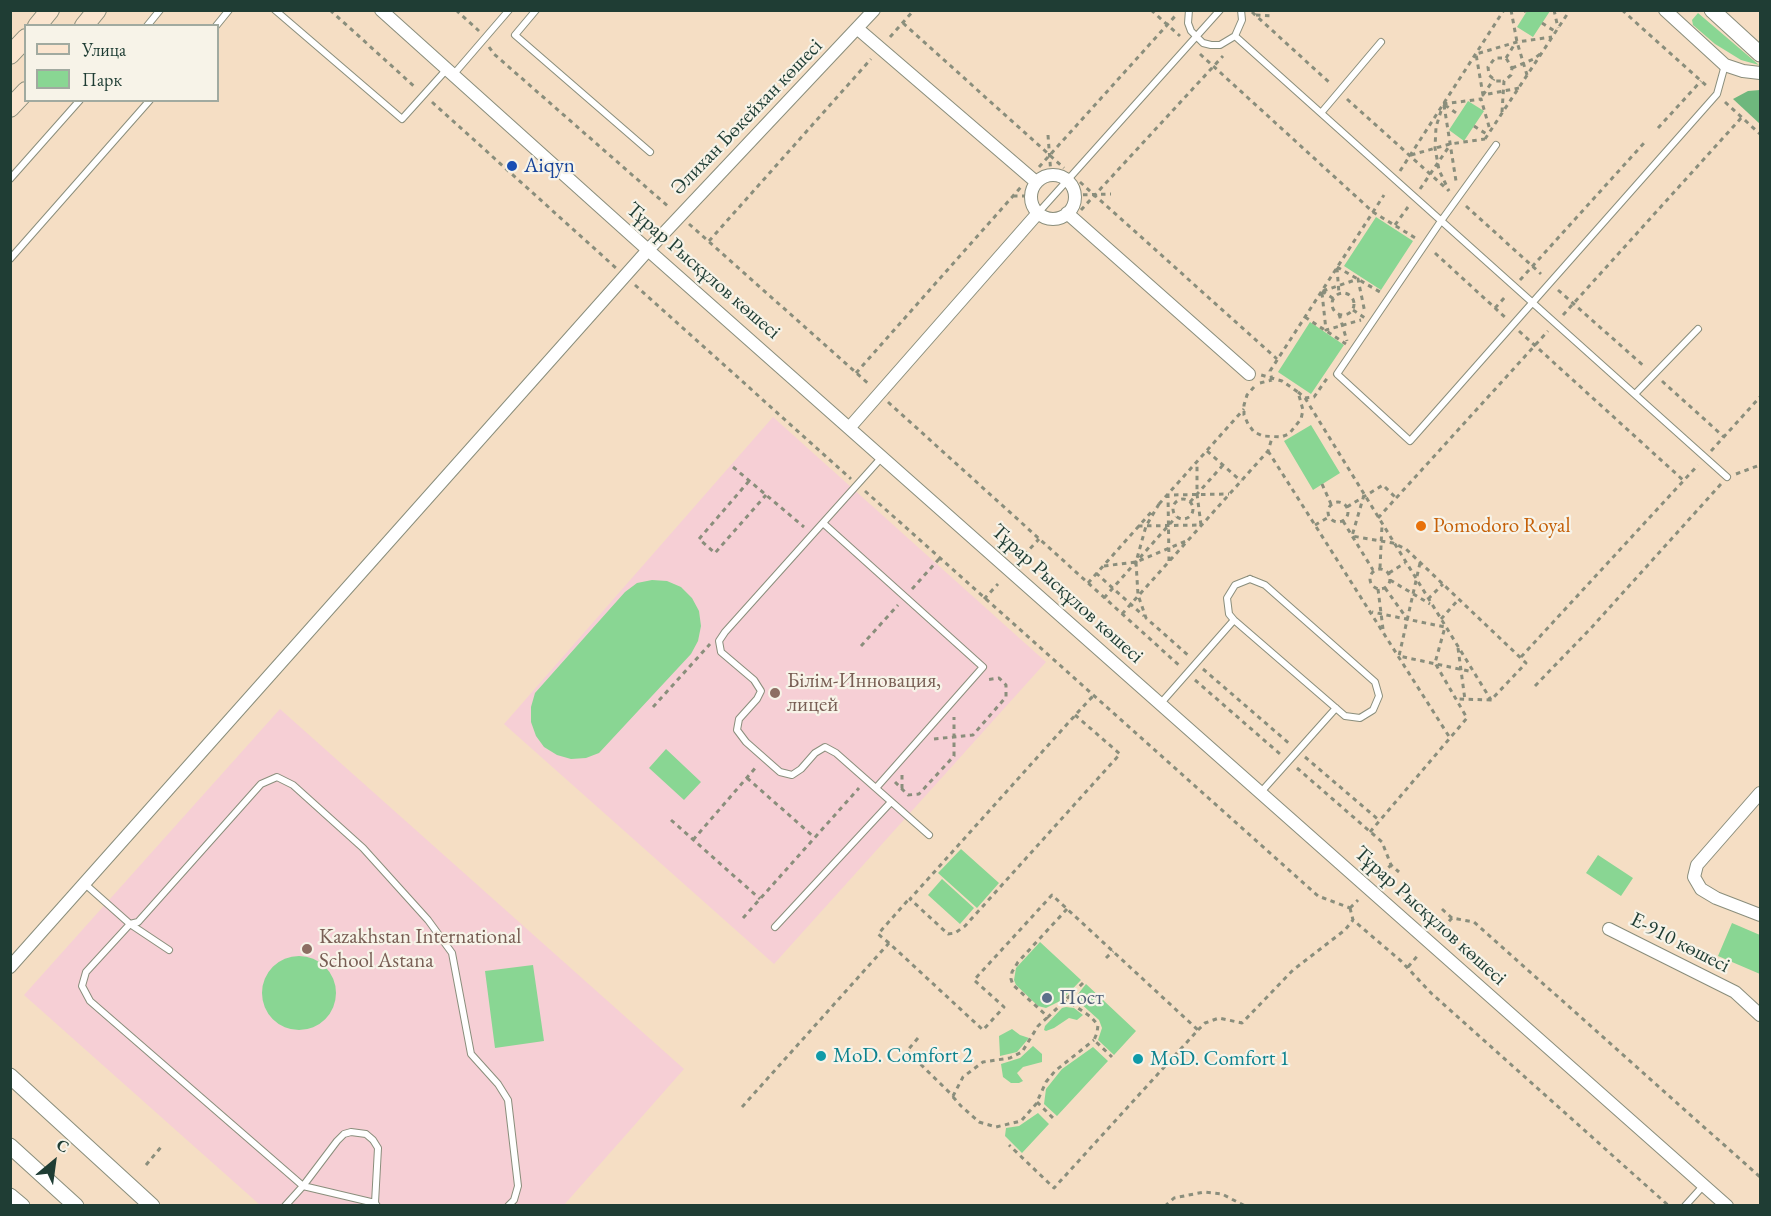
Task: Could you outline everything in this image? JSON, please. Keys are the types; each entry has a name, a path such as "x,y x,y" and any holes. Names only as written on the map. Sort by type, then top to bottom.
{"main road":[{"path":"39,24 50,10"},
{"path":"86,24 97,10"},
{"path":"10,55 24,40"},
{"path":"10,108 24,93"}],"street":[{"name":"Тұрар Рысқұлов көшесі","path":"381,10 648,250 1727,1206"},
{"name":"Әлихан Бөкейхан көшесі","path":"10,968 648,250 874,10"},
{"path":"1665,10 1725,65 1743,71 1761,73"},
{"path":"1712,10 1761,54"},
{"path":"858,29 1036,176 1051,175 1074,182 1072,208 1067,213 1056,218 1038,213 1031,196 1036,176"},
{"path":"850,427 1038,213"},
{"path":"1067,213 1249,374"},
{"path":"1761,793 1696,866 1694,877 1701,889 1716,898 1761,915"},
{"name":"Е-910 көшесі","path":"1609,929 1735,992 1761,1015"},
{"path":"10,1076 152,1206"},
{"path":"10,1146 76,1206"},
{"path":"10,1196 22,1206"}],"lane":[{"path":"149,24 160,10"},
{"path":"218,24 229,10"},
{"path":"275,10 402,119 424,95 484,40 509,10"},
{"path":"536,10 515,35 650,152"},
{"path":"1189,10 1188,23 1196,38 1203,43 1220,45 1235,36 1240,29 1242,14"},
{"path":"1038,213 1074,182 1220,10"},
{"path":"1235,36 1728,477"},
{"path":"1321,113 1381,42"},
{"path":"1496,145 1441,221 1337,374 1410,441 1717,94 1725,65"},
{"path":"10,179 78,102"},
{"path":"10,259 148,102"},
{"path":"1635,394 1698,329"},
{"path":"883,456 719,641 721,652 754,680 761,691 739,719 737,730 746,742 780,772 792,775 801,769 815,753 825,747 836,753 929,835"},
{"path":"824,523 983,667 876,788"},
{"path":"1250,579 1265,585 1375,682 1379,696 1377,704 1367,715 1353,718 1346,716 1234,620 1227,606 1230,591 1242,581 1250,579"},
{"path":"1161,703 1234,620"},
{"path":"1261,792 1336,708"},
{"path":"285,1206 303,1186 344,1134 358,1132 373,1140 378,1148 376,1204 303,1186 90,1001 82,986 86,972 130,924 138,922 261,784 277,777 293,785 363,848 428,920 452,953 471,1054 498,1084 508,1100 518,1186 514,1200 508,1206"},
{"path":"776,927 891,802"},
{"path":"85,884 130,924 169,950"},
{"path":"1685,1206 1704,1185"}],"path":[{"path":"330,10 984,599 1318,896 1350,908"},
{"path":"456,10 478,30 494,54 709,241 1187,673 1383,842 1391,865 1399,872"},
{"path":"890,37 914,10"},
{"path":"1151,10 1182,38"},
{"path":"1036,176 1049,155 1180,10"},
{"path":"1251,10 1450,192"},
{"path":"1399,173 1504,10"},
{"path":"1511,10 1517,42 1527,75"},
{"path":"1554,10 1557,30"},
{"path":"1622,10 1708,87"},
{"path":"1479,148 1568,12"},
{"path":"1242,14 1274,16"},
{"path":"903,23 1065,168"},
{"path":"1542,23 1557,30"},
{"path":"1476,54 1517,42 1552,37"},
{"path":"1506,58 1517,42"},
{"path":"1512,68 1524,64 1543,51"},
{"path":"1081,210 1226,52"},
{"path":"1200,54 1373,212 1419,240"},
{"path":"1476,54 1488,135"},
{"path":"709,241 873,56"},
{"path":"1494,80 1488,71 1490,63 1499,57 1506,58"},
{"path":"1494,80 1504,81 1511,75 1512,68 1506,58"},
{"path":"1482,97 1494,80"},
{"path":"1502,113 1504,81"},
{"path":"1658,128 1701,81"},
{"path":"1443,104 1519,88"},
{"path":"1725,102 1761,134"},
{"path":"1443,104 1459,115"},
{"path":"1443,104 1456,183"},
{"path":"1443,104 1436,127 1435,148 1437,163 1450,192"},
{"path":"1562,316 1742,117"},
{"path":"1474,126 1488,135"},
{"path":"1048,135 1051,175"},
{"path":"1410,156 1488,135"},
{"path":"1519,281 1644,143"},
{"path":"1419,190 1450,144"},
{"path":"1446,199 1462,174"},
{"path":"1074,182 1095,195 1277,359"},
{"path":"856,373 1021,187"},
{"path":"1074,195 1111,194"},
{"path":"1272,380 1270,371 1277,359 1384,195"},
{"path":"1013,196 1031,196"},
{"path":"1466,206 1541,274"},
{"path":"1395,225 1408,207"},
{"path":"1435,253 1508,321"},
{"path":"1337,267 1383,294"},
{"path":"1337,267 1339,294"},
{"path":"1322,291 1358,279"},
{"path":"1358,279 1366,319"},
{"path":"1557,289 1724,437"},
{"path":"1322,291 1334,299"},
{"path":"1322,291 1326,330"},
{"path":"1305,317 1349,346 1339,314 1333,306 1334,299 1339,294 1352,297 1354,304 1352,310 1347,315 1339,314"},
{"path":"1495,308 1506,296"},
{"path":"1352,310 1366,319"},
{"path":"1326,330 1366,319"},
{"path":"1378,518 1550,329"},
{"path":"1518,330 1683,481"},
{"path":"1088,583 1244,410 1248,395 1254,387 1262,382 1282,381 1305,399 1491,700"},
{"path":"1244,410 1248,424 1254,432 1272,438 1281,437 1296,428 1303,410 1298,392"},
{"path":"1305,399 1314,397 1317,393"},
{"path":"1710,452 1761,397"},
{"path":"1122,614 1268,451 1272,438"},
{"path":"1207,451 1241,481"},
{"path":"1268,451 1450,738"},
{"path":"1197,462 1197,494 1201,525"},
{"path":"1190,502 1223,465"},
{"path":"1521,657 1698,465"},
{"path":"1535,686 1592,627 1728,477 1761,465"},
{"path":"733,467 813,534"},
{"path":"749,481 699,539 715,553 766,495"},
{"path":"1322,484 1331,504"},
{"path":"1347,507 1383,485 1396,498"},
{"path":"1169,561 1168,495 1229,494"},
{"path":"1352,536 1364,495"},
{"path":"1180,500 1190,502 1193,507 1190,516 1182,520 1176,517 1173,511 1174,504 1180,500"},
{"path":"1338,501 1347,507 1348,516 1343,521 1333,521 1329,517 1328,510 1331,504 1338,501"},
{"path":"1146,618 1138,596 1136,562 1146,526 1159,504"},
{"path":"1104,598 1176,517"},
{"path":"1315,525 1329,517"},
{"path":"1343,521 1373,570"},
{"path":"1138,526 1201,525"},
{"path":"1380,568 1382,525"},
{"path":"1352,536 1381,540 1406,549 1527,663 1491,700 1456,699"},
{"path":"1024,555 1039,539"},
{"path":"1102,566 1136,562 1187,541"},
{"path":"1389,573 1406,563"},
{"path":"1399,656 1420,563"},
{"path":"1373,570 1380,568 1389,573"},
{"path":"1373,570 1369,580 1372,586 1378,589 1385,588 1390,580 1389,573"},
{"path":"1096,573 1196,663 1380,821"},
{"path":"1390,580 1432,605"},
{"path":"984,599 999,584"},
{"path":"1428,599 1443,584"},
{"path":"1385,588 1407,620"},
{"path":"1378,589 1384,632"},
{"path":"1441,619 1459,600"},
{"path":"1371,611 1445,627"},
{"path":"1370,832 1467,718 1435,663 1445,627"},
{"path":"652,708 712,641 719,641"},
{"path":"1457,646 1465,700"},
{"path":"1399,656 1473,672"},
{"path":"928,746 935,738 973,735 1006,697 1006,685 999,678 987,679 980,687"},
{"path":"1093,696 878,934 949,1002 983,1030 1004,1007 974,980 1052,895 1198,1030"},
{"path":"887,775 908,795 919,794 954,756 954,718 960,710"},
{"path":"910,899 941,929 948,934 956,933 965,926 1073,806 1119,754 1075,715"},
{"path":"693,840 764,758"},
{"path":"902,789 901,776 908,768"},
{"path":"747,778 814,837"},
{"path":"743,918 866,780"},
{"path":"671,820 760,899"},
{"path":"1382,874 1391,865"},
{"path":"1350,908 1358,900"},
{"path":"1350,908 1353,920 1408,967 1432,994 1669,1206"},
{"path":"1048,1017 1013,985 1012,972 1018,962 1067,909"},
{"path":"1442,909 1452,918 1474,922 1761,1178"},
{"path":"1443,928 1452,918"},
{"path":"1009,1145 1054,1188 1205,1023 1219,1018 1242,1023 1293,970 1345,930 1353,920"},
{"path":"742,1107 777,1071 889,944"},
{"path":"1106,958 1113,951"},
{"path":"1408,967 1419,954"},
{"path":"953,1096 963,1077 983,1062 1011,1059 1022,1052 1038,1026 1083,982"},
{"path":"918,1038 907,1052 979,1122 996,1127 1021,1121 1037,1102 1046,1082 1055,1071 1094,1040 1098,1025 1091,1017 1068,1001 1061,1004"},
{"path":"1094,1040 1112,1057"},
{"path":"1142,1084 1146,1088"},
{"path":"1037,1102 1054,1119"},
{"path":"1088,1140 1093,1146"},
{"path":"146,1165 161,1147"},
{"path":"1165,1206 1174,1198 1204,1192 1222,1194 1245,1206"}],"shaded area":[{"name":"Білім-Инновация, лицей","path":"773,417 1046,662 774,964 504,724"},
{"name":"Kazakhstan International School Astana","path":"280,709 684,1069 564,1205 260,1205 24,995"}],"green space":[{"path":"1527,11 1550,11 1533,37 1517,27"},
{"path":"1698,13 1759,65 1741,60 1715,44 1693,25 1692,20"},
{"path":"1760,90 1760,124 1733,99 1748,91"},
{"path":"1468,101 1484,111 1464,141 1449,130"},
{"path":"1376,217 1413,241 1381,290 1344,266"},
{"path":"1310,322 1344,345 1311,394 1278,372"},
{"path":"1311,425 1340,473 1313,490 1284,441"},
{"path":"652,580 667,581 681,587 692,598 699,611 701,626 698,641 691,654 599,753 586,758 571,759 557,755 544,747 536,736 531,722 531,707 535,693 625,592 637,583"},
{"path":"666,749 701,782 684,800 649,768"},
{"path":"961,849 999,883 977,908 938,873"},
{"path":"1598,855 1633,878 1621,896 1586,873"},
{"path":"942,879 974,908 960,924 928,895"},
{"path":"1732,923 1760,935 1760,974 1718,956"},
{"path":"1040,942 1081,980 1062,1000 1046,1008 1038,1006 1016,985 1014,980 1016,968"},
{"path":"299,956 320,962 330,972 336,993 330,1014 320,1024 299,1030 278,1024 268,1014 262,993 268,972 278,962"},
{"path":"533,965 544,1041 495,1048 485,971"},
{"path":"1086,984 1136,1031 1114,1055 1098,1040 1102,1028 1099,1020 1079,1002 1078,994"},
{"path":"1062,1008 1074,1008 1083,1015 1077,1020 1069,1018 1054,1028 1044,1030"},
{"path":"1012,1029 1029,1038 1017,1052 1000,1056 999,1036"},
{"path":"1033,1046 1042,1054 1042,1062 1023,1067 1017,1073 1023,1081 1019,1083 1011,1083 1003,1077 1001,1064 1020,1058"},
{"path":"1093,1047 1108,1061 1057,1116 1044,1104 1046,1089 1062,1069"},
{"path":"1038,1113 1049,1124 1022,1153 1005,1136 1006,1128 1019,1126"}],"place":[{"name":"Aiqyn","path":"512,166"},
{"name":"Pomodoro Royal","path":"1421,526"},
{"name":"Білім-Инновация, лицей","path":"775,693"},
{"name":"Kazakhstan International School Astana","path":"307,949"},
{"name":"Пост","path":"1047,998"},
{"name":"МoD. Comfort 2","path":"821,1056"},
{"name":"МoD. Comfort 1","path":"1138,1059"}]}
